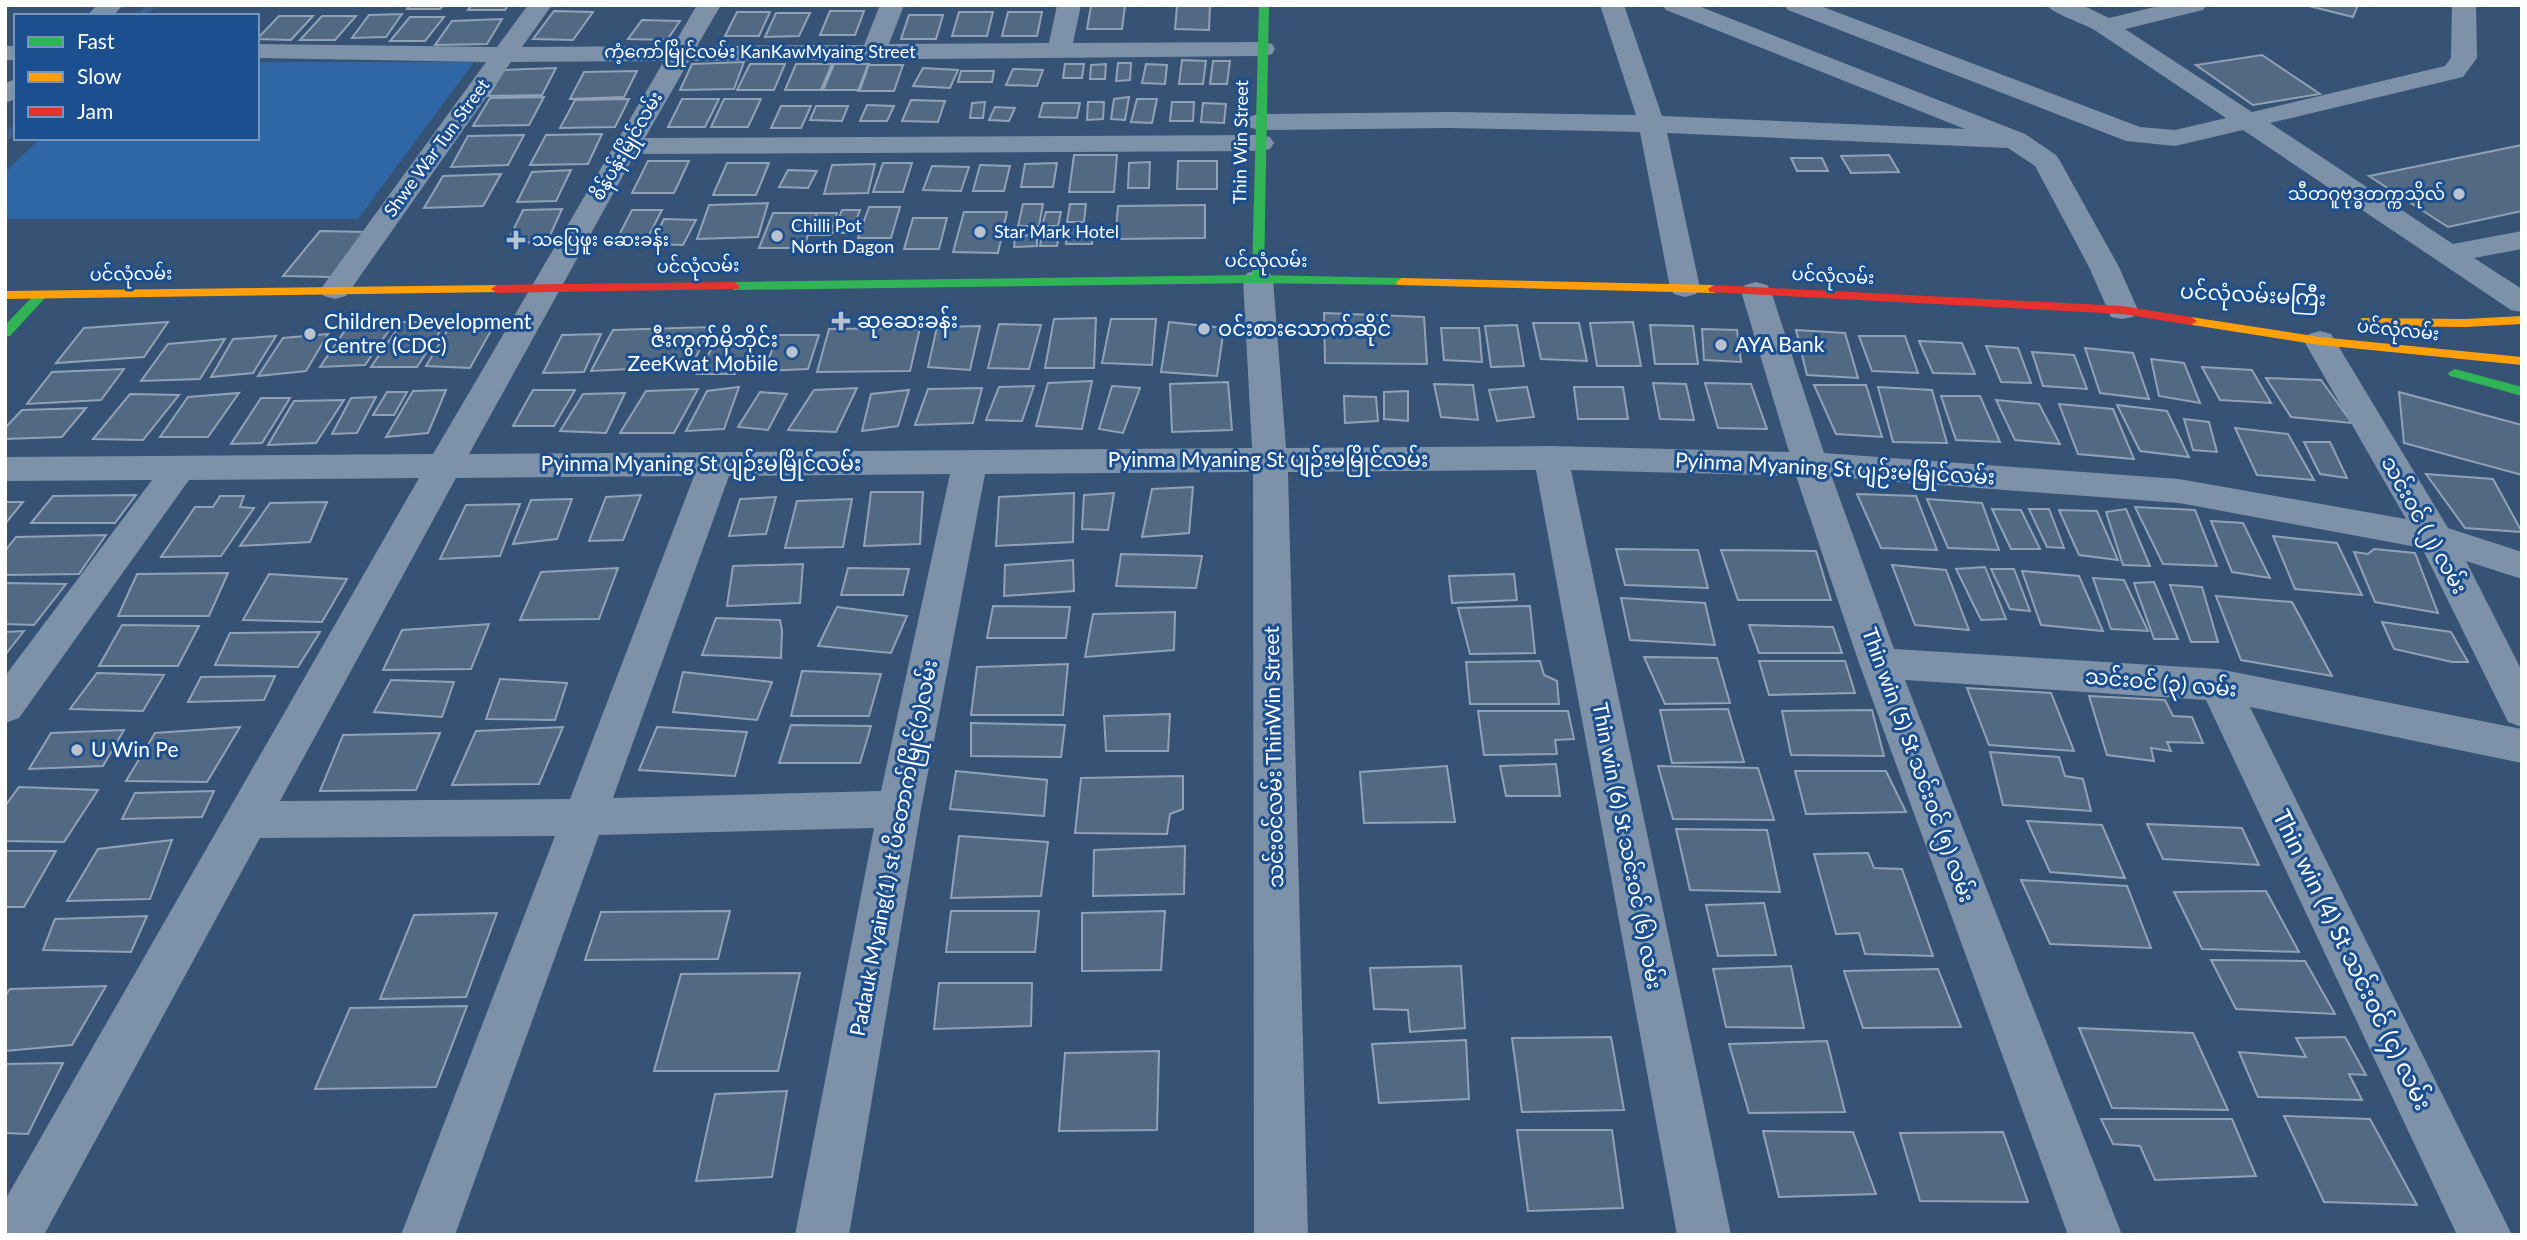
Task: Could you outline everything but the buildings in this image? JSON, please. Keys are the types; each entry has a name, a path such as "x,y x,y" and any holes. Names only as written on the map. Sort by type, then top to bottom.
{"main road":[{"name":"Thin Win Street","path":"1258,279 1264,5"},
{"name":"ပင်လုံလမ်း","path":"5,295 1258,279 1685,288 2122,310 2331,331 2522,361"},
{"path":"5,332 41,295"},
{"name":"ပင်လုံလမ်းမကြီး","path":"2122,310 2274,317"},
{"name":"ပင်လုံလမ်း","path":"2382,323 2522,320"},
{"name":"ပင်လုံလမ်းမကြီး","path":"2331,331 2382,323"},
{"path":"2382,323 2502,337"},
{"path":"2331,331 2425,364 2522,392"}],"street":[{"name":"Shwe War Tun Street","path":"335,290 540,5"},
{"name":"စိန်ပန်းမြိုင်လမ်း","path":"15,1235 544,287 709,5"},
{"path":"874,51 891,5"},
{"path":"1059,52 1069,5"},
{"path":"1612,5 1651,122 1685,288"},
{"path":"1674,5 2015,140 2046,162 2104,267 2122,310"},
{"path":"1796,5 2136,135 2175,138 2454,72 2464,58 2464,5"},
{"path":"2059,5 2088,15 2522,303"},
{"path":"2088,15 2196,5"},
{"name":"ကံ့ကော်မြိုင်လမ်း KanKawMyaing Street","path":"259,51 504,55 1264,49"},
{"path":"628,146 1260,132 1371,118 1651,122 2015,140"},
{"path":"2448,254 2522,240"},
{"name":"သင်းဝင်လမ်း ThinWin Street","path":"1258,279 1270,460 1280,1235"},
{"name":"Thin win (5) St သင်းဝင် (၅) လမ်း","path":"1756,291 1810,464 1879,663 2095,1235"},
{"name":"သင်းဝင် (၂) လမ်း","path":"2331,331 2522,712"},
{"name":"Pyinma Myaning St ပျဉ်းမမြိုင်လမ်း","path":"5,469 1551,458 1810,464 2179,491 2435,537 2522,565"},
{"name":"Thin win (6) St သင်းဝင် (၆) လမ်း","path":"1551,458 1704,1235"},
{"name":"Padauk Myaing(1) st ပိတောက်မြိုင်(၁)လမ်း","path":"822,1235 899,809 970,462"},
{"path":"428,1235 716,464"},
{"path":"5,707 179,468"},
{"name":"သင်းဝင် (၃) လမ်း","path":"1879,663 2219,685 2522,746"},
{"name":"Thin win (4) St သင်းဝင် (၄) လမ်း","path":"2219,685 2485,1235"},
{"path":"247,820 584,817 899,809"}],"shaded area":[{"path":"259,62 474,62 358,219 5,219 5,172 39,140 259,140"}],"waterway":[{"path":"142,14 152,5"},
{"path":"5,138 14,130"}],"traffic: fast":[{"path":"1258,279 1264,5"},
{"path":"734,286 1258,279 1402,282"},
{"path":"5,333 41,295"},
{"path":"2455,373 2522,392"}],"traffic: slow":[{"path":"1402,282 1714,289"},
{"path":"5,295 497,289"},
{"path":"2362,322 2465,323 2522,320"},
{"path":"2191,321 2320,341 2522,361"}],"traffic: jam":[{"path":"497,289 734,286"},
{"path":"1714,289 2122,310 2191,321"}],"place":[{"name":"သီတဂူဗုဒ္ဓတက္ကသိုလ်","path":"2459,194"},
{"name":"Star Mark Hotel","path":"980,232"},
{"name":"Chilli Pot North Dagon","path":"777,236"},
{"name":"သပြေဖူး ဆေးခန်း","path":"516,240"},
{"name":"ဆုဆေးခန်း","path":"841,321"},
{"name":"ဝင်းစားသောက်ဆိုင်","path":"1204,329"},
{"name":"Children Development Centre (CDC)","path":"310,334"},
{"name":"AYA Bank","path":"1721,345"},
{"name":"ဇီးကွက်မိုဘိုင်း ZeeKwat Mobile","path":"792,352"},
{"name":"U Win Pe","path":"77,750"}]}
